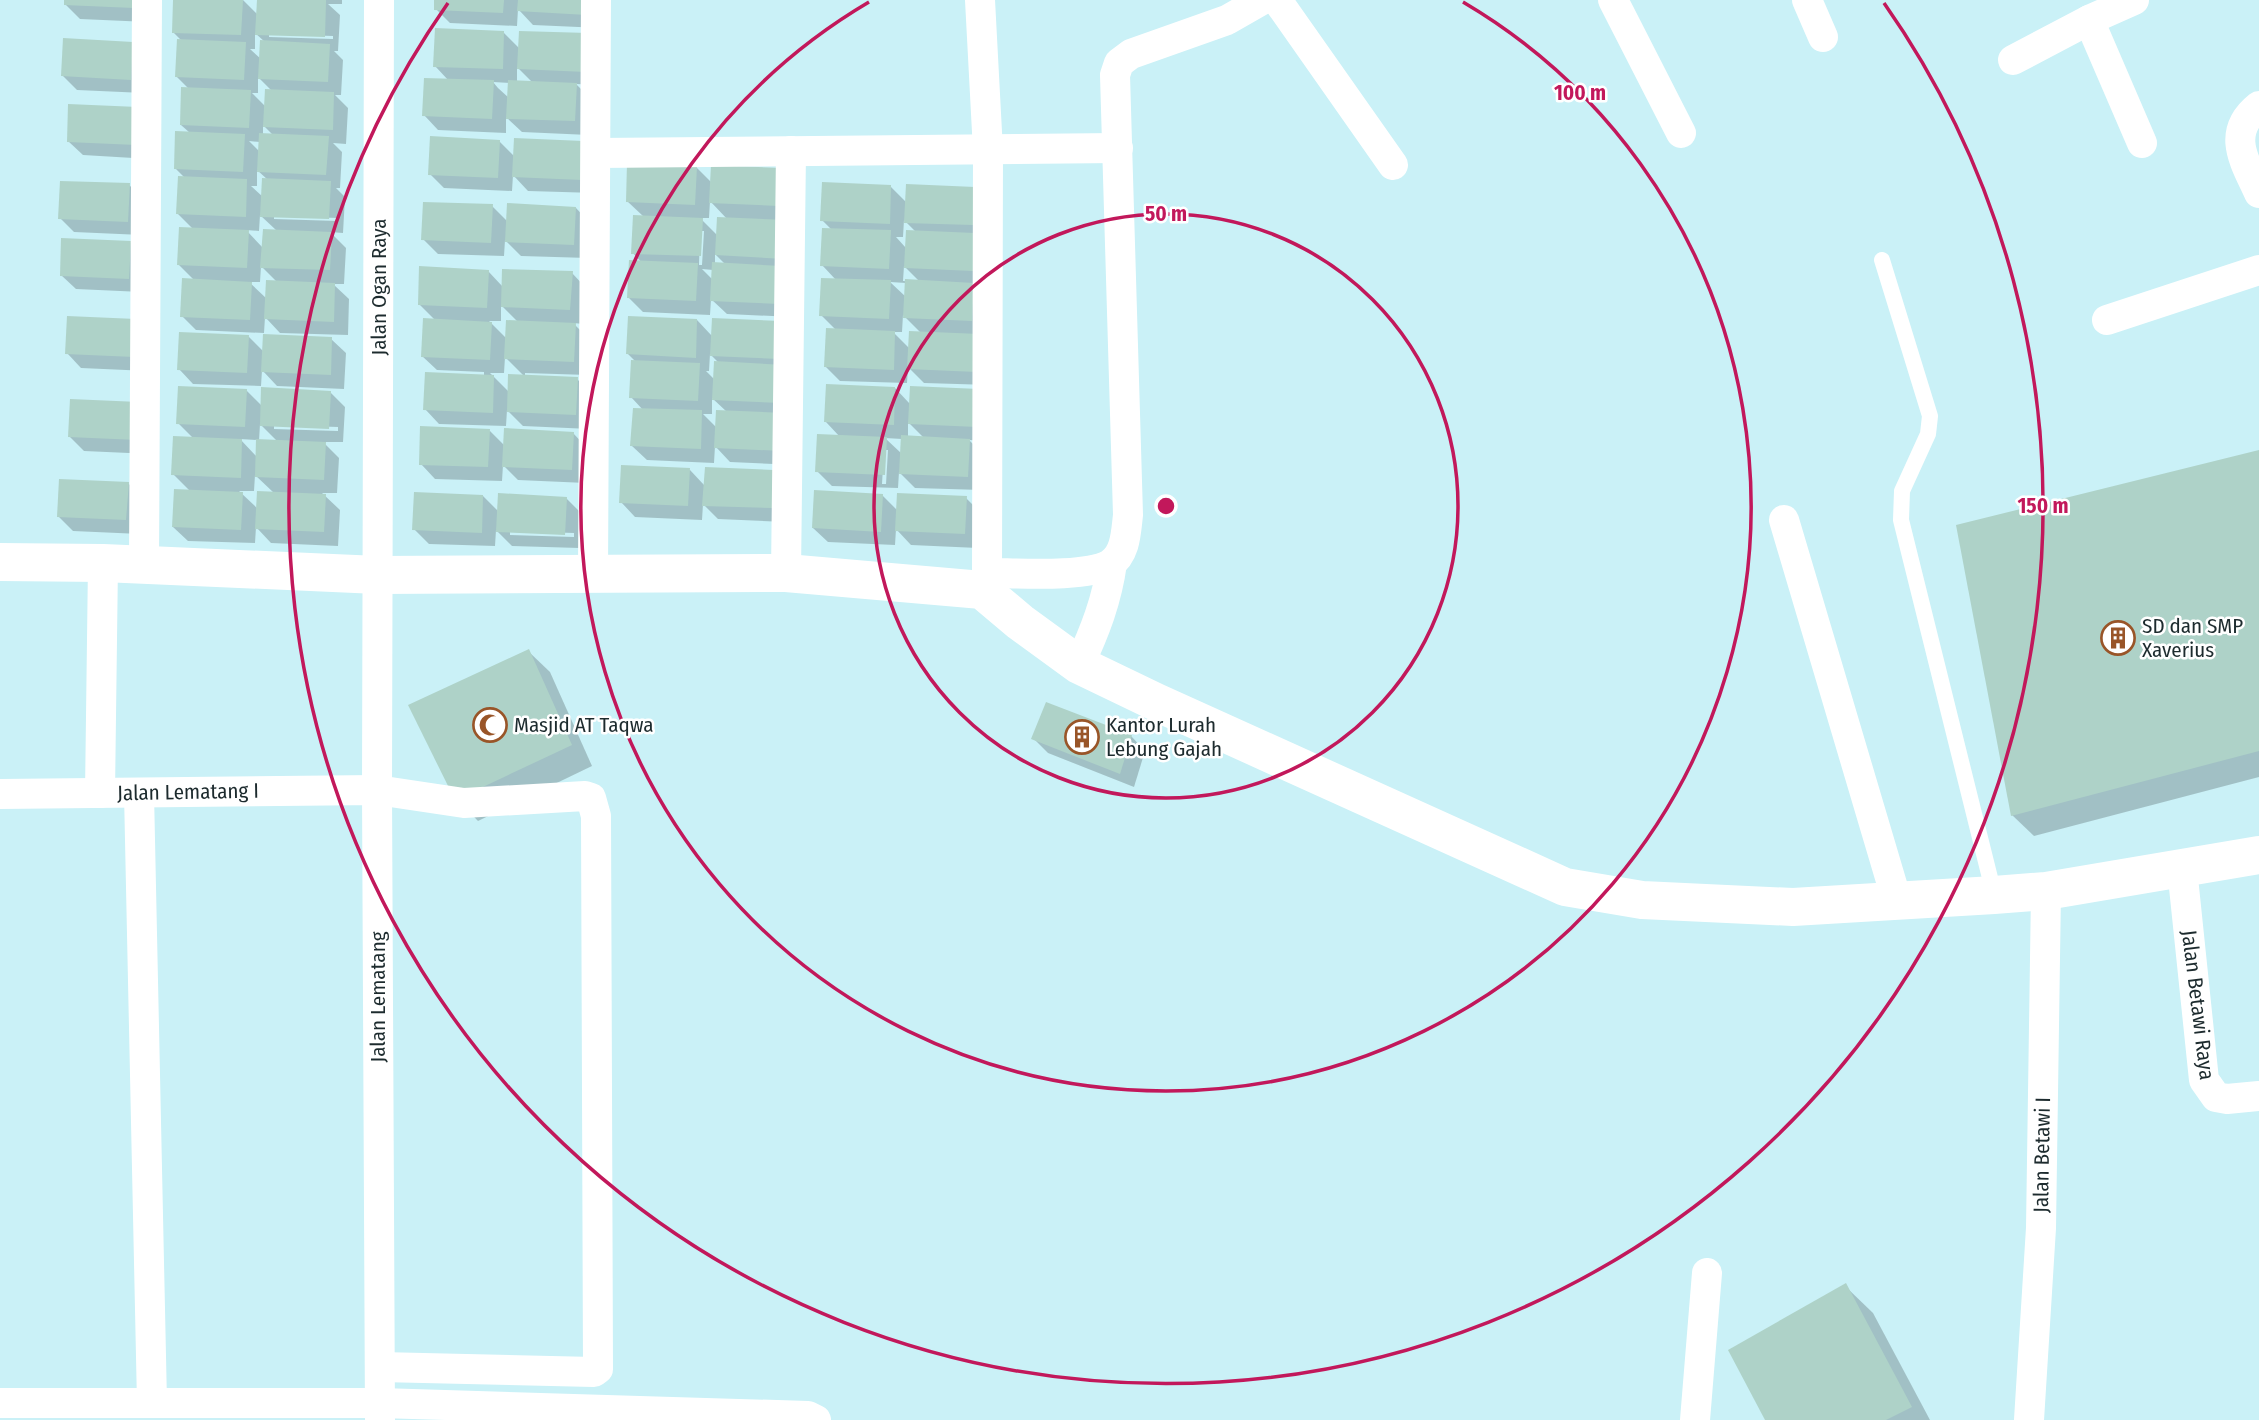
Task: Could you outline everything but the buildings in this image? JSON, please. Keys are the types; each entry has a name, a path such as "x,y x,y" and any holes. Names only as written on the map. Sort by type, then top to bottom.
{"street":[{"path":"144,565 148,0"},
{"name":"Jalan Ogan Raya","path":"378,575 379,0"},
{"path":"593,573 596,0"},
{"path":"980,0 988,151 984,581 1020,622 1079,665 1565,887 1642,900 1793,907 1994,895 2046,891 2259,855"},
{"path":"1079,665 1101,616 1109,590 1112,563 1126,538 1128,515 1115,75 1119,63 1131,54 1227,20 1262,0"},
{"path":"1277,0 1393,165"},
{"path":"1612,0 1681,133"},
{"path":"1807,0 1824,37"},
{"path":"2013,60 2134,0"},
{"path":"2089,20 2142,143"},
{"path":"2259,106 2250,113 2239,135 2242,156 2259,194"},
{"path":"597,153 1118,148"},
{"path":"786,573 791,151"},
{"path":"2107,320 2259,270"},
{"path":"1784,520 1897,901"},
{"path":"0,562 103,563 378,575 786,573 984,581 1071,572 1112,563"},
{"path":"100,793 103,563"},
{"name":"Jalan Lematang","path":"378,575 380,1412"},
{"name":"Jalan Lematang I","path":"0,794 377,790 464,803 585,796 591,798 596,816 598,1369 594,1372 536,1370"},
{"path":"139,793 152,1403"},
{"name":"Jalan Betawi Raya","path":"2182,868 2204,1080 2216,1097 2227,1099 2259,1096"},
{"name":"Jalan Betawi I","path":"2029,1420 2041,1228 2046,891"},
{"path":"1695,1420 1707,1273"},
{"path":"380,1367 536,1370 534,1408"},
{"path":"0,1403 152,1403 380,1412 534,1408 808,1416 816,1420"}],"lane":[{"path":"1882,260 1930,416 1928,435 1902,491 1901,520 1994,895"}],"place":[{"name":"SD dan SMP Xaverius","path":"2118,638"},
{"name":"Masjid AT Taqwa","path":"490,725"},
{"name":"Kantor Lurah Lebung Gajah","path":"1082,737"}]}
